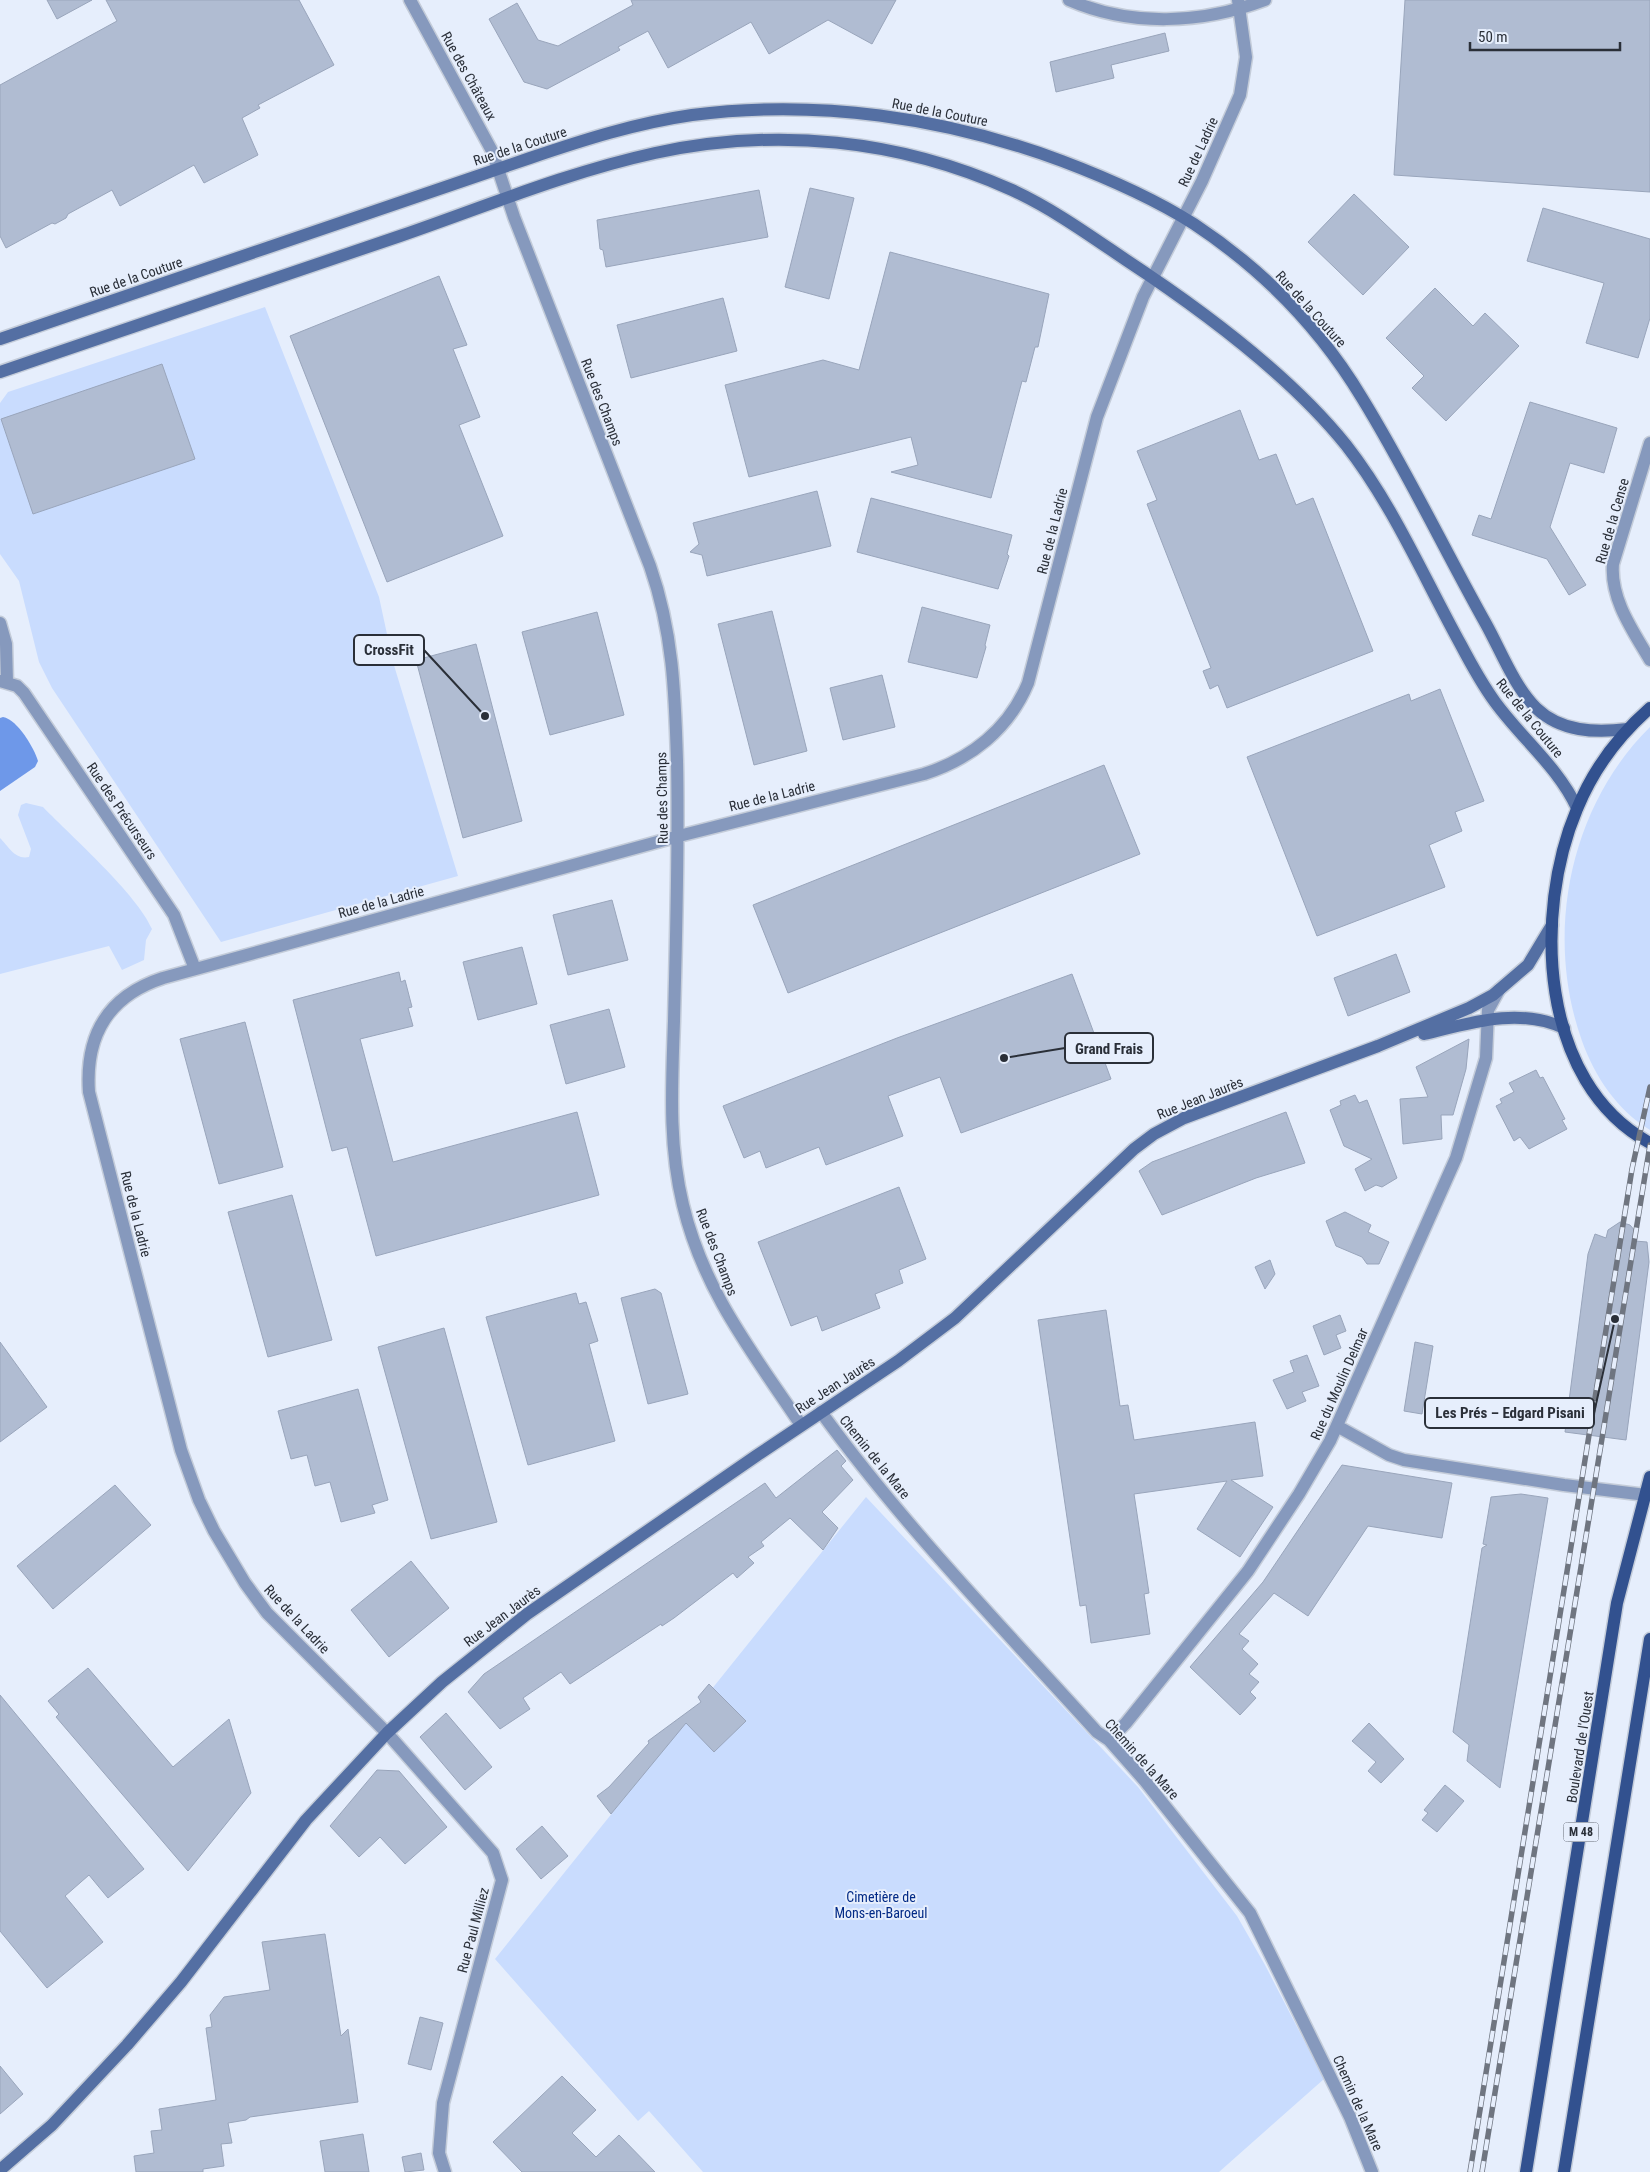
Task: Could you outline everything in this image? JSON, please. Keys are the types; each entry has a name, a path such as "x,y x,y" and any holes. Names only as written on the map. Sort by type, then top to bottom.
{"main road":[{"path":"1650,708 1628,729 1602,762 1577,808 1560,862 1552,925 1553,972 1564,1028 1580,1071 1598,1101 1616,1120 1650,1143"},
{"name":"Boulevard de l'Ouest","path":"1526,2172 1617,1603 1650,1477"},
{"name":"M 48","path":"1564,2172 1650,1639"}],"street":[{"name":"Rue des Châteaux","path":"410,0 482,132 499,168"},
{"path":"1069,0 1092,9 1144,19 1184,18 1265,0"},
{"name":"Rue de Ladrie","path":"1143,297 1228,124 1244,82 1246,57 1239,5"},
{"name":"Rue de la Couture","path":"0,339 499,168 606,133 668,119 744,111 821,110 906,119 996,139 1097,175 1183,217 1225,246 1259,274 1312,327 1339,361 1393,450 1464,585 1521,688 1534,706 1552,720 1572,728 1597,731 1628,729"},
{"name":"Rue de la Couture","path":"0,372 507,198 637,157 696,146 774,139 850,142 928,159 1014,191 1074,224 1208,318 1279,377 1344,443 1366,473 1393,517 1486,689 1564,784 1577,808"},
{"name":"Rue des Champs","path":"499,168 507,198 650,566 663,607 674,668 678,836 672,1114 675,1161 683,1204 706,1271 729,1320 801,1426"},
{"name":"Rue de la Ladrie","path":"387,1734 267,1613 234,1566 202,1508 181,1450 92,1102 88,1074 90,1056 102,1022 114,1006 144,984 678,836 940,769 954,764 979,747 1011,716 1021,700 1034,664 1096,417 1143,297"},
{"name":"Rue de la Cense","path":"1650,443 1614,564 1613,574 1621,605 1650,660"},
{"name":"Rue des Précurseurs","path":"0,623 6,644 4,682 17,686 24,693 174,915 195,969"},
{"name":"Rue Jean Jaurès","path":"0,2170 52,2125 127,2046 181,1982 289,1841 331,1792 387,1734 442,1682 512,1625 940,1331 1127,1155 1154,1134 1200,1112 1378,1046 1470,1008 1499,990 1528,966 1552,925"},
{"name":"Rue du Moulin Delmar","path":"1109,1740 1126,1724 1248,1571 1299,1494 1337,1426 1456,1158 1486,1058 1487,1020 1491,1002 1499,990"},
{"name":"Rue Jean Jaurès","path":"1378,1046 1487,1020 1527,1018 1548,1022 1564,1028"},
{"name":"Chemin de la Mare","path":"821,1412 895,1506 1091,1725 1109,1740 1145,1780 1250,1913 1350,2117 1372,2172"},
{"path":"1337,1426 1389,1455 1404,1460 1564,1485 1646,1495"},
{"name":"Rue Paul Milliez","path":"387,1734 493,1853 502,1880 443,2103 439,2153 445,2172"}],"green space":[{"path":"265,307 379,597 393,662 458,876 221,942 52,688 39,662 19,581 0,554 0,403 8,392"},
{"path":"1650,727 1650,1130 1617,1103 1608,1092 1587,1054 1571,1000 1565,958 1565,916 1571,874 1583,834 1600,795 1622,759"},
{"path":"26,803 43,807 103,866 133,899 152,929 146,940 144,960 122,970 109,946 0,974 0,838 16,855 29,857 31,849 18,815 21,805"},
{"name":"Cimetière de Mons-en-Baroeul","path":"866,1497 1138,1787 1237,1916 1265,1965 1324,2079 1219,2172 703,2172 649,2111 638,2121 495,1959"}],"water":[{"path":"0,718 9,719 20,729 33,749 38,761 35,767 0,791"}],"building":[{"path":"47,0 92,0 57,19"},
{"path":"106,0 299,0 334,65 258,105 260,108 242,118 258,155 204,183 194,165 120,206 112,190 68,214 66,218 55,224 52,223 6,248 0,236 0,85 117,21"},
{"path":"631,0 896,0 872,44 828,20 769,54 751,22 668,68 648,31 618,47 620,50 547,89 524,82 489,19 517,3 538,40 558,46 633,5"},
{"path":"1405,0 1650,0 1650,192 1394,175"},
{"path":"1165,33 1169,51 1111,65 1114,78 1056,92 1050,62"},
{"path":"810,188 854,198 829,299 785,287"},
{"path":"759,190 768,237 606,267 603,250 600,249 597,220"},
{"path":"1354,194 1409,247 1363,295 1308,242"},
{"path":"1543,208 1650,239 1650,318 1638,358 1586,343 1604,283 1527,261"},
{"path":"890,252 1049,294 1038,347 1035,347 1026,382 1022,381 991,498 891,472 918,465 911,437 749,477 725,385 823,360 859,370"},
{"path":"439,276 467,345 453,349 480,417 459,425 503,536 387,582 290,336"},
{"path":"1435,288 1473,326 1485,313 1519,346 1446,421 1412,388 1424,376 1386,338"},
{"path":"723,298 737,351 631,378 617,325"},
{"path":"162,364 195,459 33,514 1,419"},
{"path":"1530,402 1617,428 1604,473 1570,463 1550,527 1586,585 1569,595 1547,559 1472,535 1479,515 1491,519"},
{"path":"1240,410 1259,460 1276,454 1296,505 1313,498 1373,651 1227,708 1218,685 1210,689 1203,671 1211,668 1147,504 1157,500 1137,451"},
{"path":"817,491 831,546 707,576 702,555 690,552 699,544 693,523"},
{"path":"871,498 1012,535 1007,554 1009,556 998,589 857,552"},
{"path":"922,607 990,625 977,678 908,662"},
{"path":"772,611 807,751 754,765 718,624"},
{"path":"597,612 624,715 550,735 522,632"},
{"path":"476,644 522,821 463,838 416,660"},
{"path":"882,675 895,727 843,740 830,688"},
{"path":"1440,689 1484,801 1455,812 1462,831 1429,845 1445,887 1317,936 1247,757 1409,694 1411,701"},
{"path":"1104,765 1140,854 788,993 753,905"},
{"path":"612,900 628,960 568,975 553,915"},
{"path":"522,947 537,1004 478,1020 463,962"},
{"path":"1396,954 1410,992 1348,1016 1334,978"},
{"path":"399,972 401,982 405,980 412,1007 408,1008 413,1026 360,1039 393,1162 577,1112 599,1195 376,1256 347,1147 332,1151 293,1000"},
{"path":"1072,974 1111,1079 961,1133 940,1077 888,1096 903,1136 826,1165 819,1147 766,1168 760,1151 744,1158 723,1106 897,1038"},
{"path":"609,1009 625,1067 566,1084 550,1025"},
{"path":"245,1022 283,1167 219,1184 180,1039"},
{"path":"1469,1039 1466,1069 1453,1115 1441,1115 1442,1139 1403,1144 1400,1099 1428,1097 1416,1067"},
{"path":"1536,1070 1540,1078 1543,1077 1565,1119 1562,1120 1567,1129 1529,1149 1520,1137 1514,1141 1496,1106 1502,1103 1500,1099 1514,1092 1509,1083"},
{"path":"1355,1095 1359,1103 1367,1100 1397,1178 1382,1187 1376,1185 1365,1191 1355,1169 1372,1159 1344,1146 1330,1110 1341,1105 1340,1101"},
{"path":"1286,1112 1305,1163 1256,1178 1162,1215 1139,1171 1152,1162"},
{"path":"899,1187 926,1259 899,1270 903,1283 875,1294 880,1308 822,1331 817,1316 791,1326 758,1242"},
{"path":"292,1195 332,1340 268,1357 228,1212"},
{"path":"1345,1212 1371,1225 1368,1232 1389,1242 1379,1264 1367,1264 1362,1257 1336,1246 1326,1221"},
{"path":"1620,1222 1630,1225 1636,1232 1635,1241 1647,1242 1649,1262 1626,1440 1565,1432 1588,1254 1595,1234 1606,1238 1608,1230"},
{"path":"1270,1260 1275,1274 1265,1289 1255,1267"},
{"path":"655,1289 661,1293 688,1394 648,1404 621,1298"},
{"path":"576,1293 579,1304 586,1302 598,1341 589,1344 615,1441 528,1465 486,1317"},
{"path":"1106,1310 1120,1406 1128,1405 1134,1440 1255,1422 1263,1476 1231,1480 1273,1507 1240,1557 1197,1529 1227,1481 1134,1494 1149,1593 1144,1594 1150,1634 1091,1643 1086,1605 1080,1606 1038,1320"},
{"path":"1340,1315 1346,1331 1336,1335 1341,1348 1324,1355 1313,1326"},
{"path":"444,1328 497,1522 431,1539 378,1347"},
{"path":"0,1342 47,1407 0,1442"},
{"path":"1415,1342 1433,1346 1422,1414 1404,1411"},
{"path":"1307,1355 1319,1386 1302,1392 1306,1401 1287,1409 1273,1380 1294,1372 1290,1361"},
{"path":"358,1389 388,1500 372,1505 375,1513 341,1522 330,1482 315,1486 307,1455 291,1459 278,1411"},
{"path":"837,1450 846,1461 841,1466 853,1480 822,1512 838,1528 823,1550 790,1518 761,1542 764,1546 748,1557 754,1563 737,1578 733,1573 674,1618 662,1626 661,1624 570,1684 561,1672 523,1698 530,1709 500,1729 468,1692 484,1674 765,1483 776,1498"},
{"path":"1342,1465 1452,1483 1442,1538 1368,1526 1308,1616 1274,1593 1239,1634 1249,1641 1242,1649 1258,1664 1249,1674 1259,1682 1250,1692 1256,1698 1240,1715 1190,1667 1263,1582"},
{"path":"115,1485 151,1525 53,1609 17,1566"},
{"path":"1521,1494 1548,1498 1500,1788 1467,1761 1469,1745 1453,1732 1482,1548 1487,1545 1483,1544 1491,1497"},
{"path":"411,1561 449,1608 389,1657 351,1610"},
{"path":"88,1668 173,1767 229,1719 251,1793 188,1871 56,1717 59,1714 48,1701"},
{"path":"709,1684 746,1721 714,1752 686,1723 611,1814 597,1796 609,1787 649,1743 648,1741 701,1702 698,1697"},
{"path":"0,1695 144,1869 108,1898 89,1875 65,1896 103,1942 47,1988 0,1931"},
{"path":"446,1713 492,1767 465,1790 420,1737"},
{"path":"1369,1723 1404,1759 1381,1783 1368,1771 1376,1762 1352,1741"},
{"path":"377,1770 399,1771 447,1827 405,1864 380,1837 359,1857 330,1826"},
{"path":"1445,1785 1464,1801 1437,1832 1422,1820 1428,1813 1424,1810"},
{"path":"542,1826 568,1856 541,1879 516,1849"},
{"path":"325,1934 341,2036 348,2029 358,2102 250,2117 246,2120 228,2123 232,2143 221,2144 224,2166 203,2169 203,2172 136,2172 134,2156 154,2153 151,2131 162,2130 159,2109 216,2100 206,2028 212,2027 210,2015 224,1997 270,1990 262,1942"},
{"path":"420,2017 443,2023 431,2070 408,2064"},
{"path":"0,2066 23,2094 0,2114"},
{"path":"562,2076 596,2110 572,2133 596,2157 619,2135 655,2172 522,2172 493,2142"},
{"path":"363,2134 369,2172 325,2172 320,2141"},
{"path":"421,2153 424,2170 405,2172 402,2157"}],"railway":[{"path":"1470,2172 1632,1169 1650,1087"},
{"path":"1482,2172 1650,1145"}],"place":[{"name":"CrossFit","path":"485,716"},
{"name":"Grand Frais","path":"1004,1058"},
{"name":"Les Prés – Edgard Pisani","path":"1615,1319"}]}
